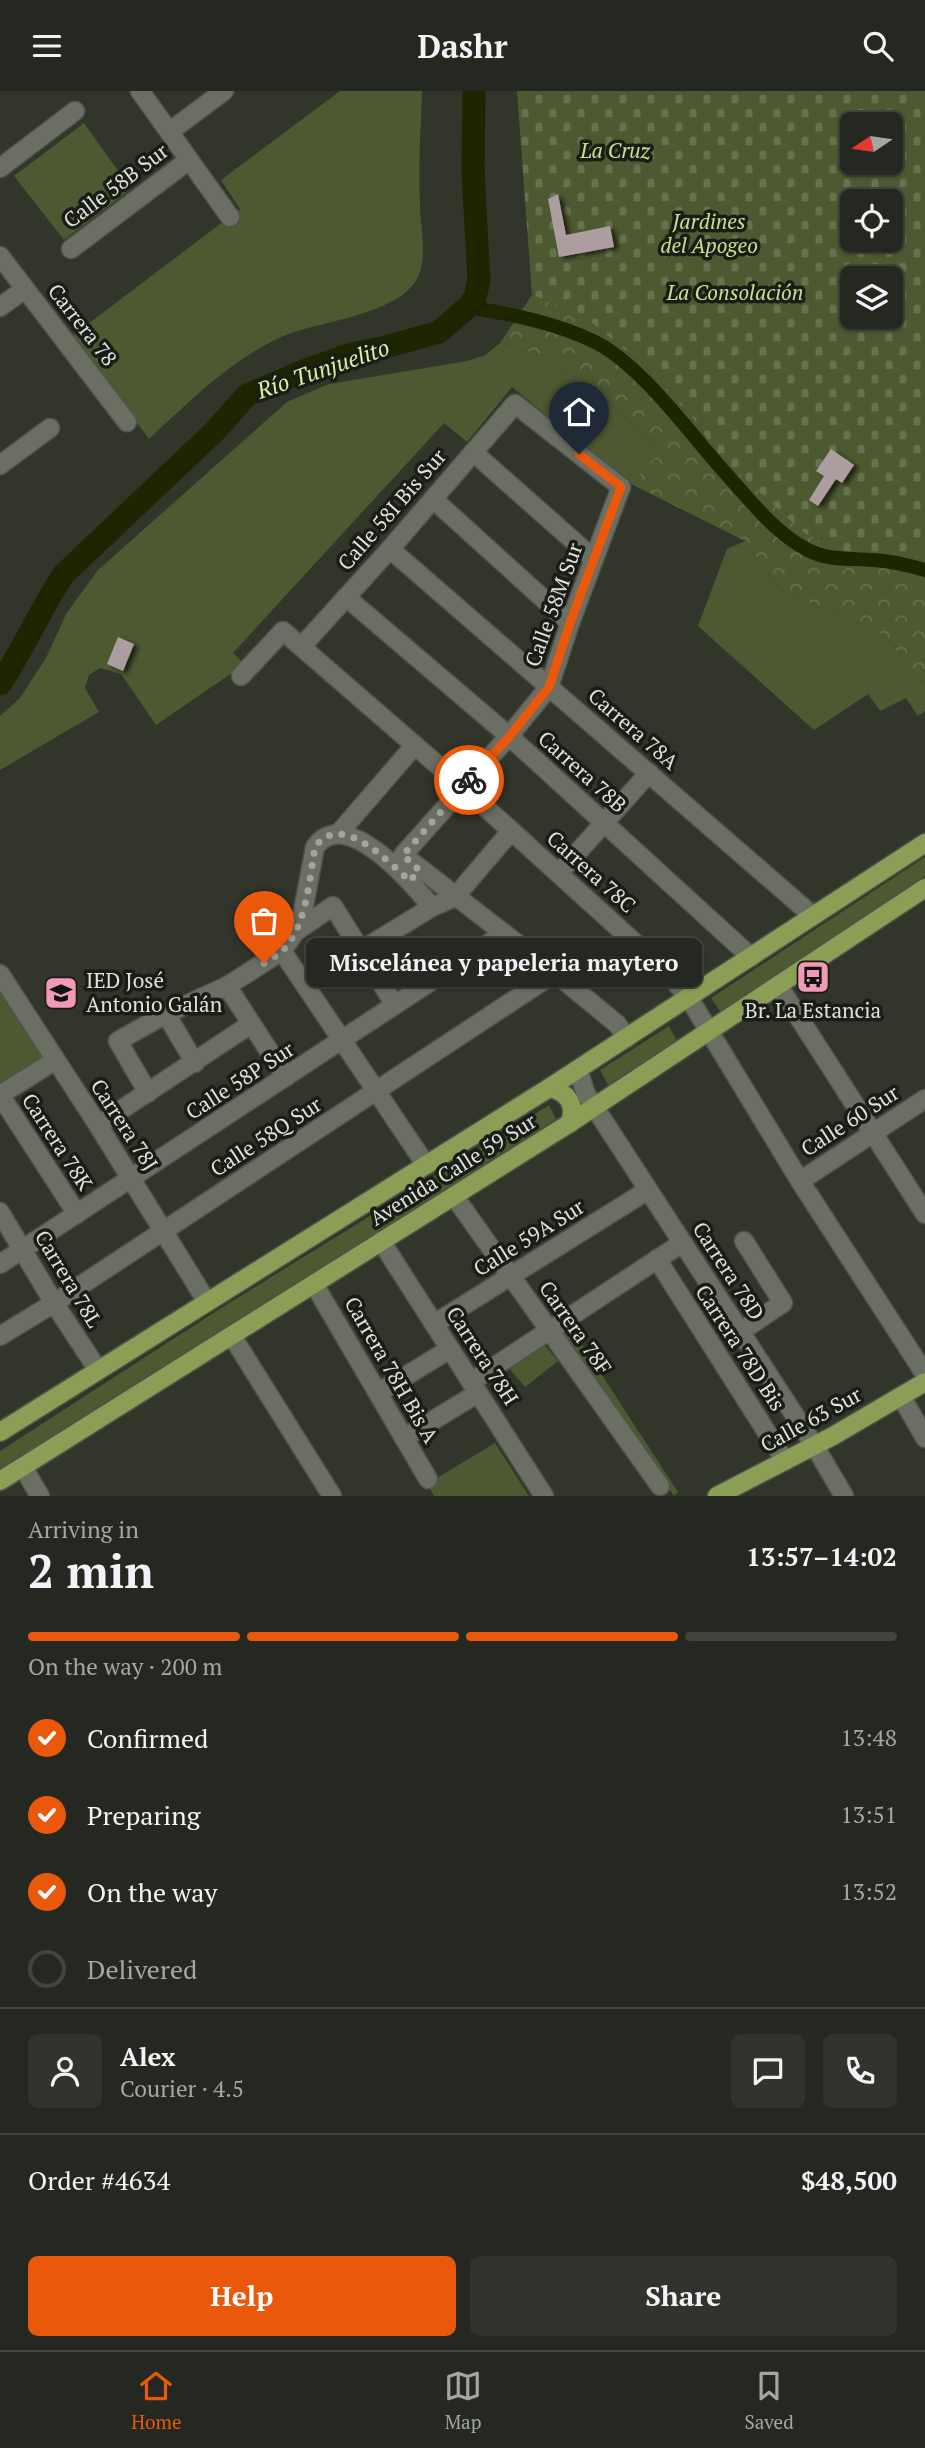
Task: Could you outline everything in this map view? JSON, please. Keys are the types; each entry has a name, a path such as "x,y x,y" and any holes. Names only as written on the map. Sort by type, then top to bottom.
{"main road":[{"name":"Avenida Calle 59 Sur","path":"0,1432 578,1070 925,842"},
{"name":"Avenida Calle 59 Sur","path":"0,1482 570,1123 925,888"},
{"path":"549,1088 566,1095 571,1103 573,1113 570,1123"},
{"name":"Calle 63 Sur","path":"728,1494 925,1382"}],"street":[{"path":"140,91 230,216"},
{"path":"169,132 224,91"},
{"path":"0,168 75,111"},
{"name":"Calle 58B Sur","path":"71,249 189,160"},
{"name":"Carrera 78","path":"0,256 127,422"},
{"path":"0,307 25,289"},
{"name":"Calle 58I Bis Sur","path":"302,646 515,404 621,487"},
{"path":"0,465 50,429"},
{"path":"473,452 594,559"},
{"name":"Calle 58M Sur","path":"415,875 403,855 509,737 549,687 621,487"},
{"path":"433,499 570,623"},
{"name":"Carrera 78A","path":"390,549 813,916"},
{"name":"Carrera 78B","path":"346,597 509,737 751,957"},
{"name":"Carrera 78C","path":"241,676 283,631 463,787 666,971 688,998 800,1181 925,1374"},
{"path":"339,833 415,745"},
{"path":"559,873 649,773"},
{"path":"362,950 432,907 455,897 511,831"},
{"path":"148,1093 118,1041 166,1014 227,986 282,951 295,932 303,911 315,847 321,839 339,833 353,836 455,897 555,973 617,1024 627,1038"},
{"path":"415,875 432,907"},
{"path":"295,932 333,906 396,1005"},
{"name":"Calle 58P Sur","path":"0,1264 503,933"},
{"path":"282,951 426,1165"},
{"name":"Calle 58Q Sur","path":"0,1336 555,973"},
{"name":"Carrera 78J","path":"0,974 98,1125 207,1302"},
{"path":"778,985 925,1214"},
{"path":"227,986 286,1077"},
{"path":"166,1014 195,1063"},
{"path":"98,1125 251,1024"},
{"path":"0,1095 54,1061"},
{"name":"Carrera 78D","path":"578,1070 583,1087 594,1107 814,1445 844,1496"},
{"name":"Carrera 78K","path":"0,1095 77,1214"},
{"name":"Calle 60 Sur","path":"800,1181 925,1099"},
{"name":"Calle 59A Sur","path":"434,1324 648,1189"},
{"name":"Carrera 78F","path":"454,1196 660,1486"},
{"name":"Carrera 78L","path":"0,1212 98,1370"},
{"name":"Carrera 78H","path":"381,1241 544,1496"},
{"path":"740,1332 783,1303 744,1241"},
{"path":"404,1438 549,1331 682,1243"},
{"name":"Carrera 78D Bis","path":"657,1259 785,1461"},
{"name":"Carrera 78H Bis A","path":"314,1284 428,1479"},
{"path":"232,1336 332,1496"},
{"path":"377,1393 450,1349"},
{"path":"901,1396 925,1438"},
{"path":"23,1467 40,1496"}],"green space":[{"path":"340,91 422,91 419,175 423,259 418,277 408,290 393,301 355,316 295,332 261,347 211,383 149,439 72,336 240,209 221,180"},
{"name":"La Consolación","path":"517,91 925,91 925,558 842,554 803,532 718,454 695,421 643,365 581,314 532,295"},
{"path":"84,123 131,189 64,240 14,176"},
{"path":"532,295 581,314 643,365 695,421 718,454 842,554 925,558 925,687 883,634 780,590 745,541 631,484 662,450 602,397 543,356 500,343"},
{"path":"500,343 543,356 602,397 663,451 631,484 512,387 467,442 444,423 233,653 245,664 156,725 121,674 100,668 89,675 85,688 99,712 0,770 0,716 20,698 46,658 66,614 98,570 287,402 329,384 467,361 485,355"},
{"path":"745,541 780,590 883,634 921,679 925,687 925,711 918,716 906,698 880,711 868,694 814,730 698,626 727,549"},
{"path":"925,857 925,876 721,1013 711,998"},
{"path":"0,988 43,1059 0,1086"},
{"path":"669,1026 677,1041 608,1085 600,1070"},
{"path":"549,1105 556,1119 0,1471 0,1451 218,1310"},
{"path":"572,1329 678,1492 674,1496 560,1337"},
{"path":"543,1343 558,1361 525,1387 510,1369"},
{"path":"495,1443 529,1496 434,1496 427,1484"}],"building":[{"path":"558,194 566,235 610,226 614,247 559,257 548,199"},
{"path":"831,449 854,465 842,483 836,479 818,506 809,500 824,476 816,471"},
{"path":"118,637 134,644 123,671 107,664"}],"waterway":[{"name":"Río Tunjuelito","path":"0,684 64,574 215,431 247,395 351,354 439,332 468,307 475,297 479,280 473,171 474,91"},
{"path":"468,307 549,324 580,335 613,353 631,367 666,403 765,517 806,549 830,557 886,561 925,570"}],"way so far":[{"path":"264,963 282,951 295,932 303,911 315,847 321,839 339,833 353,836 410,881 419,870 403,855 469,780"}],"place":[{"name":"Miscelánea y papeleria maytero","path":"264,963"},
{"name":"Br. La Estancia","path":"813,977"},
{"name":"IED José Antonio Galán","path":"61,993"}],"route":[{"path":"469,780 509,737 549,687 621,487 579,454"}],"park label":[{"name":"La Cruz","path":"615,151"},
{"name":"Jardines del Apogeo","path":"709,234"}]}
